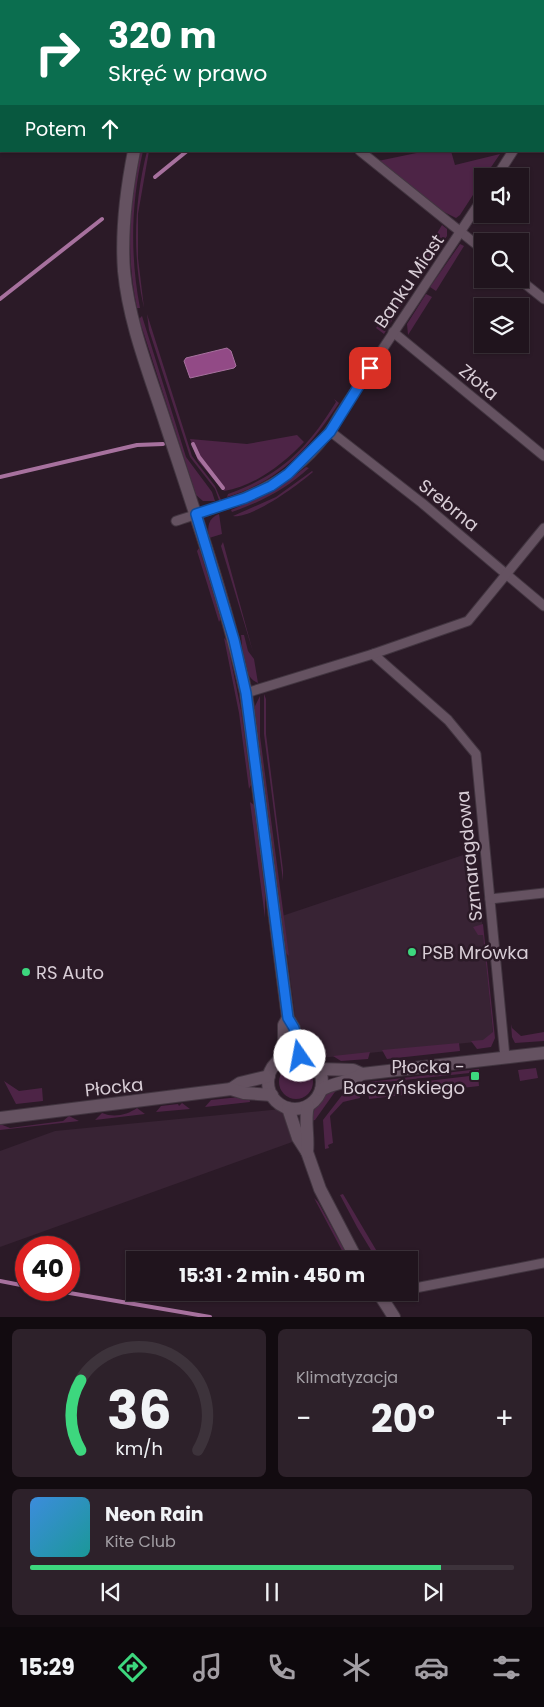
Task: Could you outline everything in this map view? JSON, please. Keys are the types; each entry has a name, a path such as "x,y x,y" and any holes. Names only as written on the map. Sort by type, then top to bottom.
{"street":[{"path":"134,152 125,197 124,219 123,250 128,296 138,339 196,514 234,640 246,693 288,1018 294,1028 300,1056"},
{"path":"361,152 474,242"},
{"path":"502,168 512,152"},
{"name":"Banku Miast","path":"176,521 245,498 271,486 304,461 330,432 393,332 474,212"},
{"path":"529,287 544,299"},
{"name":"Złota","path":"393,332 544,456"},
{"name":"Srebrna","path":"330,432 422,504 544,606"},
{"path":"246,693 373,654 468,621 544,528"},
{"name":"Szmaragdowa","path":"373,654 448,720 476,754 505,1057"},
{"path":"490,899 544,893"},
{"path":"284,1058 284,1025 288,1018"},
{"path":"321,1090 328,1086 353,1080 362,1074 544,1053"},
{"path":"307,1152 309,1136 306,1112 308,1106 321,1090 322,1083 319,1069 311,1060 300,1056 284,1058 274,1065 269,1076 272,1095 288,1108 295,1109 308,1106"},
{"path":"319,1069 353,1070 362,1074"},
{"name":"Płocka","path":"231,1089 240,1083 269,1076"},
{"name":"Płocka","path":"0,1118 231,1089 244,1093 272,1095"},
{"path":"288,1108 298,1138 307,1152 320,1189 352,1251"},
{"path":"418,1287 544,1263"},
{"path":"383,1301 394,1317"}],"shaded area":[{"path":"140,152 143,152 136,190 133,230 133,249 140,308 137,308 130,249 131,210"},
{"path":"147,152 149,152 138,214 138,258 144,308 136,249 137,210"},
{"path":"421,152 451,152 455,165 500,154 490,168 474,168 474,193 460,215 456,218 442,211 378,161"},
{"path":"442,225 447,229 447,236 420,277 412,275"},
{"path":"460,244 464,246 436,291 430,287"},
{"path":"426,294 432,297 408,335 407,324"},
{"path":"404,300 384,334 376,328 393,303"},
{"path":"147,314 192,456 215,486 221,500 219,500 215,489 190,457 149,330"},
{"path":"142,316 186,457 212,492 215,501 203,501 196,495 139,319"},
{"path":"227,348 231,351 236,366 234,368 190,378 184,361 186,358"},
{"path":"334,399 339,403 328,420 292,461 263,482 227,497 228,494 247,487 278,469 291,458 303,447 325,419 336,402"},
{"path":"297,435 304,442 278,466 247,484 224,491 198,461 190,439 247,444"},
{"path":"306,467 309,468 282,489 253,504 232,512 231,510 274,491"},
{"path":"312,471 297,485 263,507 241,516 233,516 276,497"},
{"path":"219,514 222,534 209,538 210,520"},
{"path":"223,542 253,652 221,546"},
{"path":"199,548 221,618 219,622 197,551"},
{"path":"241,635 244,635 248,651 254,659 258,683 253,680 246,669"},
{"path":"224,638 227,641 241,710 251,785 249,789 239,713"},
{"path":"264,694 266,699 266,734 283,881 264,734"},
{"path":"260,696 260,736 289,956 286,953 254,708"},
{"path":"250,802 254,805 265,894 265,918"},
{"path":"475,851 493,1033 485,1041 301,1060 282,916"},
{"path":"483,924 495,1038 491,1047 477,1049 471,1041 483,1040 493,1032 483,935 478,935 473,927"},
{"path":"511,1024 512,1028 521,1036 544,1032 544,1041 515,1043 512,1037"},
{"path":"459,1043 460,1051 387,1059 382,1050"},
{"path":"370,1052 368,1059 341,1061 333,1056"},
{"path":"296,1065 303,1066 308,1070 312,1075 312,1089 308,1094 303,1098 296,1099 289,1098 284,1094 280,1089 279,1082 280,1075 284,1070 289,1066"},
{"path":"536,1068 538,1078 520,1081 518,1070"},
{"path":"479,1069 479,1072 367,1084 369,1082"},
{"path":"478,1075 479,1086 369,1099 368,1088"},
{"path":"4,1081 19,1091 42,1088 43,1101 16,1104"},
{"path":"337,1089 315,1120 311,1121 319,1101"},
{"path":"359,1090 360,1098 343,1102 330,1116 333,1143 328,1145 329,1148 325,1149 323,1120 343,1094"},
{"path":"249,1096 250,1102 205,1107 211,1100"},
{"path":"182,1103 190,1109 156,1112 161,1106 178,1104 179,1106"},
{"path":"137,1108 145,1114 95,1120 102,1113 120,1115"},
{"path":"281,1109 295,1141 31,1236 15,1236 15,1242 0,1247 0,1151 55,1131"},
{"path":"69,1116 79,1121 0,1130 0,1124 10,1128 63,1121"},
{"path":"343,1194 377,1251 372,1251 340,1195"},
{"path":"314,1198 345,1251 342,1251"}],"waterway":[{"path":"155,177 186,152"},
{"path":"0,299 102,219"},
{"path":"0,477 137,445 163,444"},
{"path":"193,444 199,457 223,488"},
{"path":"0,1281 15,1284"},
{"path":"80,1295 210,1317"}],"place":[{"name":"PSB Mrówka","path":"412,952"},
{"name":"RS Auto","path":"26,972"},
{"name":"Płocka - Baczyńskiego","path":"475,1076"}],"route":[{"path":"300,1056 294,1028 288,1018 246,693 234,640 196,514 232,503 271,486 304,461 330,432 370,368"}]}
